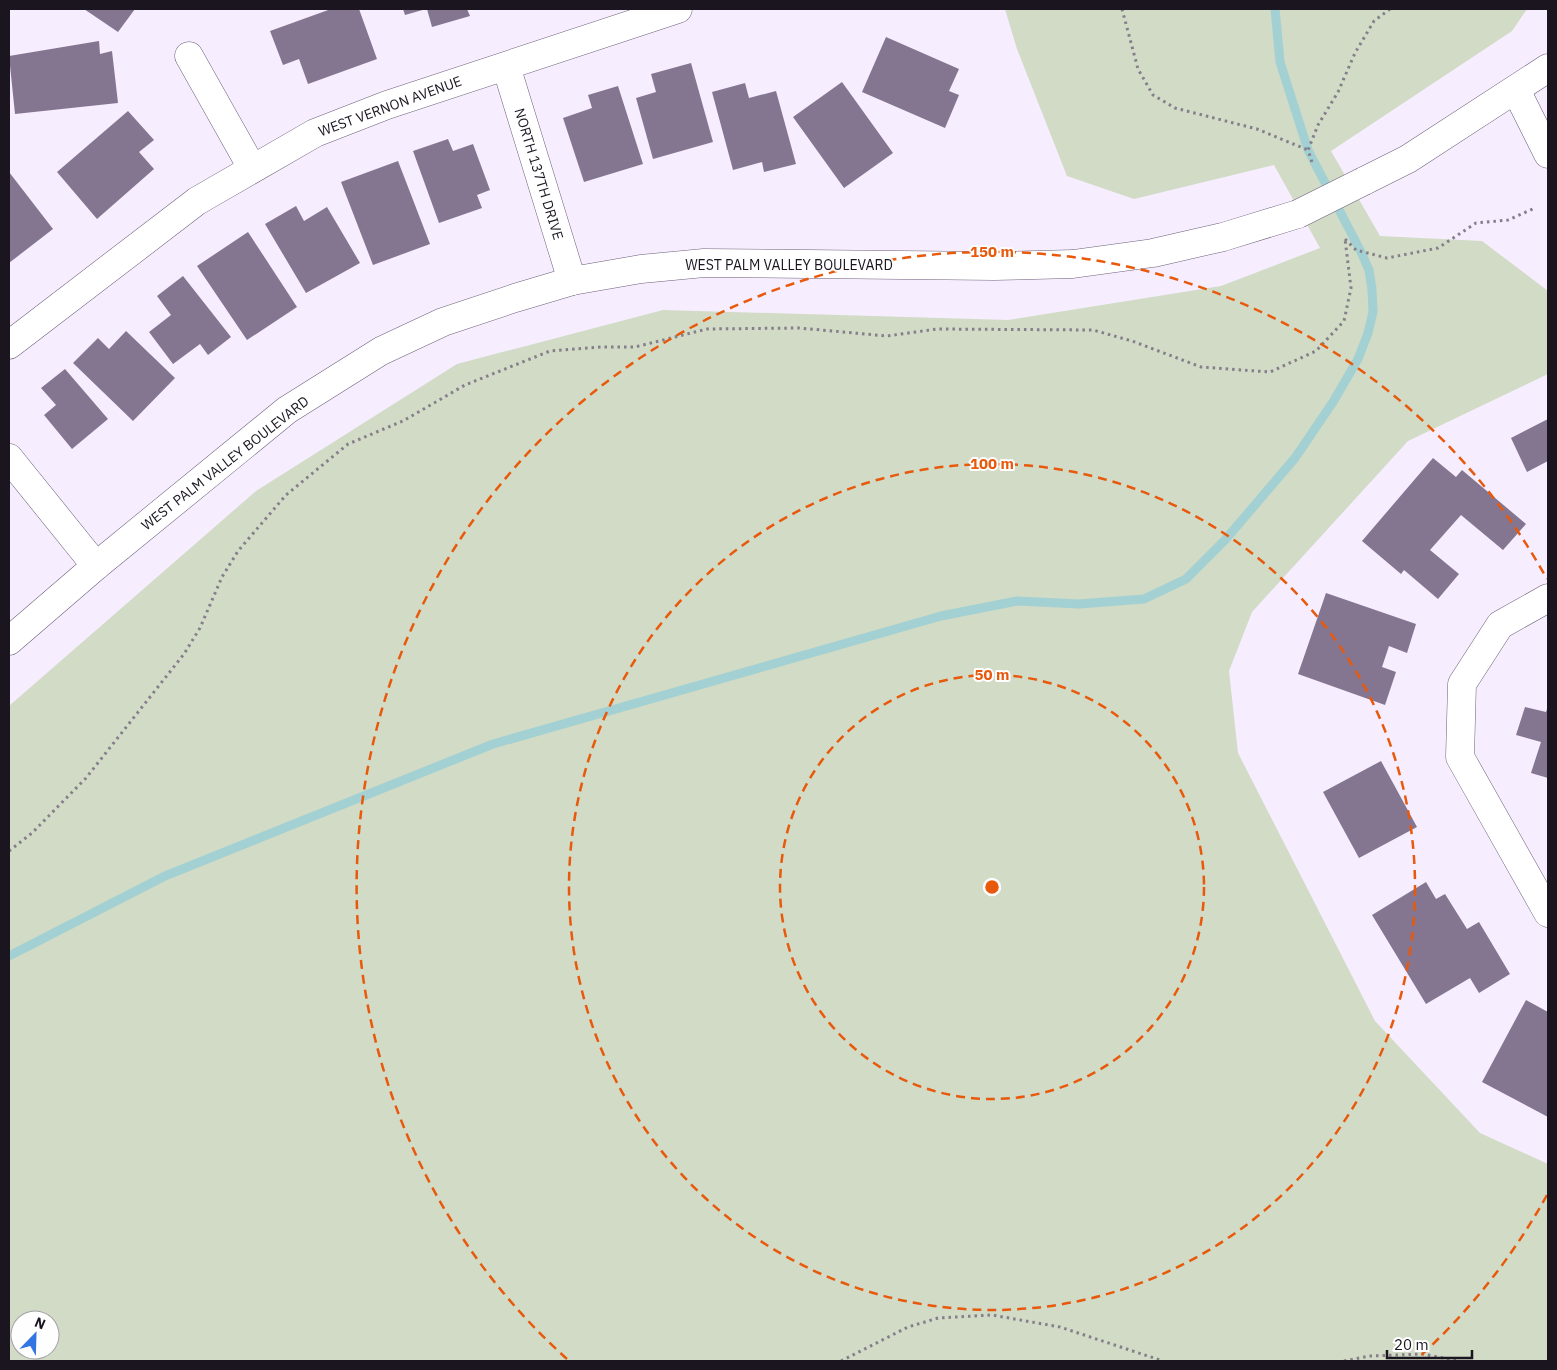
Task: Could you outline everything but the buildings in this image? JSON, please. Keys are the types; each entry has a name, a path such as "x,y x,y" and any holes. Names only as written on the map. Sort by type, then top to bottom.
{"street":[{"name":"WEST VERNON AVENUE","path":"9,346 196,201 315,132 387,105 678,9"},
{"path":"189,56 252,168"},
{"name":"NORTH 137TH DRIVE","path":"506,66 572,281"},
{"name":"WEST PALM VALLEY BOULEVARD","path":"9,641 96,566 287,410 380,351 443,322 572,281 641,269 704,263 994,266 1073,264 1153,253 1223,238 1298,214 1408,159 1548,68"},
{"path":"1516,90 1548,154"},
{"path":"9,458 96,566"},
{"path":"1548,598 1500,625 1462,684 1460,757 1548,913"}],"path":[{"path":"1122,9 1138,69 1153,95 1175,108 1257,130 1308,150"},
{"path":"1312,162 1308,150 1318,125 1338,92 1354,54 1374,21 1390,9"},
{"path":"9,851 32,834 86,778 178,662 200,628 222,577 238,551 286,495 348,444 404,421 465,385 550,351 602,347 635,347 707,329 799,328 887,336 937,329 1093,330 1132,341 1200,367 1270,372 1316,351 1344,321 1350,288 1345,239 1356,250 1387,258 1438,248 1476,223 1508,220 1535,208"},
{"path":"841,1361 908,1327 938,1318 992,1315 1060,1327 1163,1361"},
{"path":"1344,1361 1369,1356 1423,1354 1458,1361"}],"green space":[{"path":"1005,9 1527,9 1512,31 1331,151 1380,236 1482,241 1548,291 1548,374 1408,441 1252,612 1229,671 1238,753 1375,1021 1480,1133 1548,1164 1548,1361 9,1361 9,706 256,491 457,364 663,310 1008,320 1221,286 1320,248 1274,165 1134,199 1067,176 1017,49"}],"waterway":[{"path":"9,956 165,876 493,744 941,616 1017,601 1079,604 1144,599 1186,579 1225,540 1295,458 1333,402 1358,359 1368,333 1373,312 1369,270 1308,150 1280,62 1275,9"}]}
